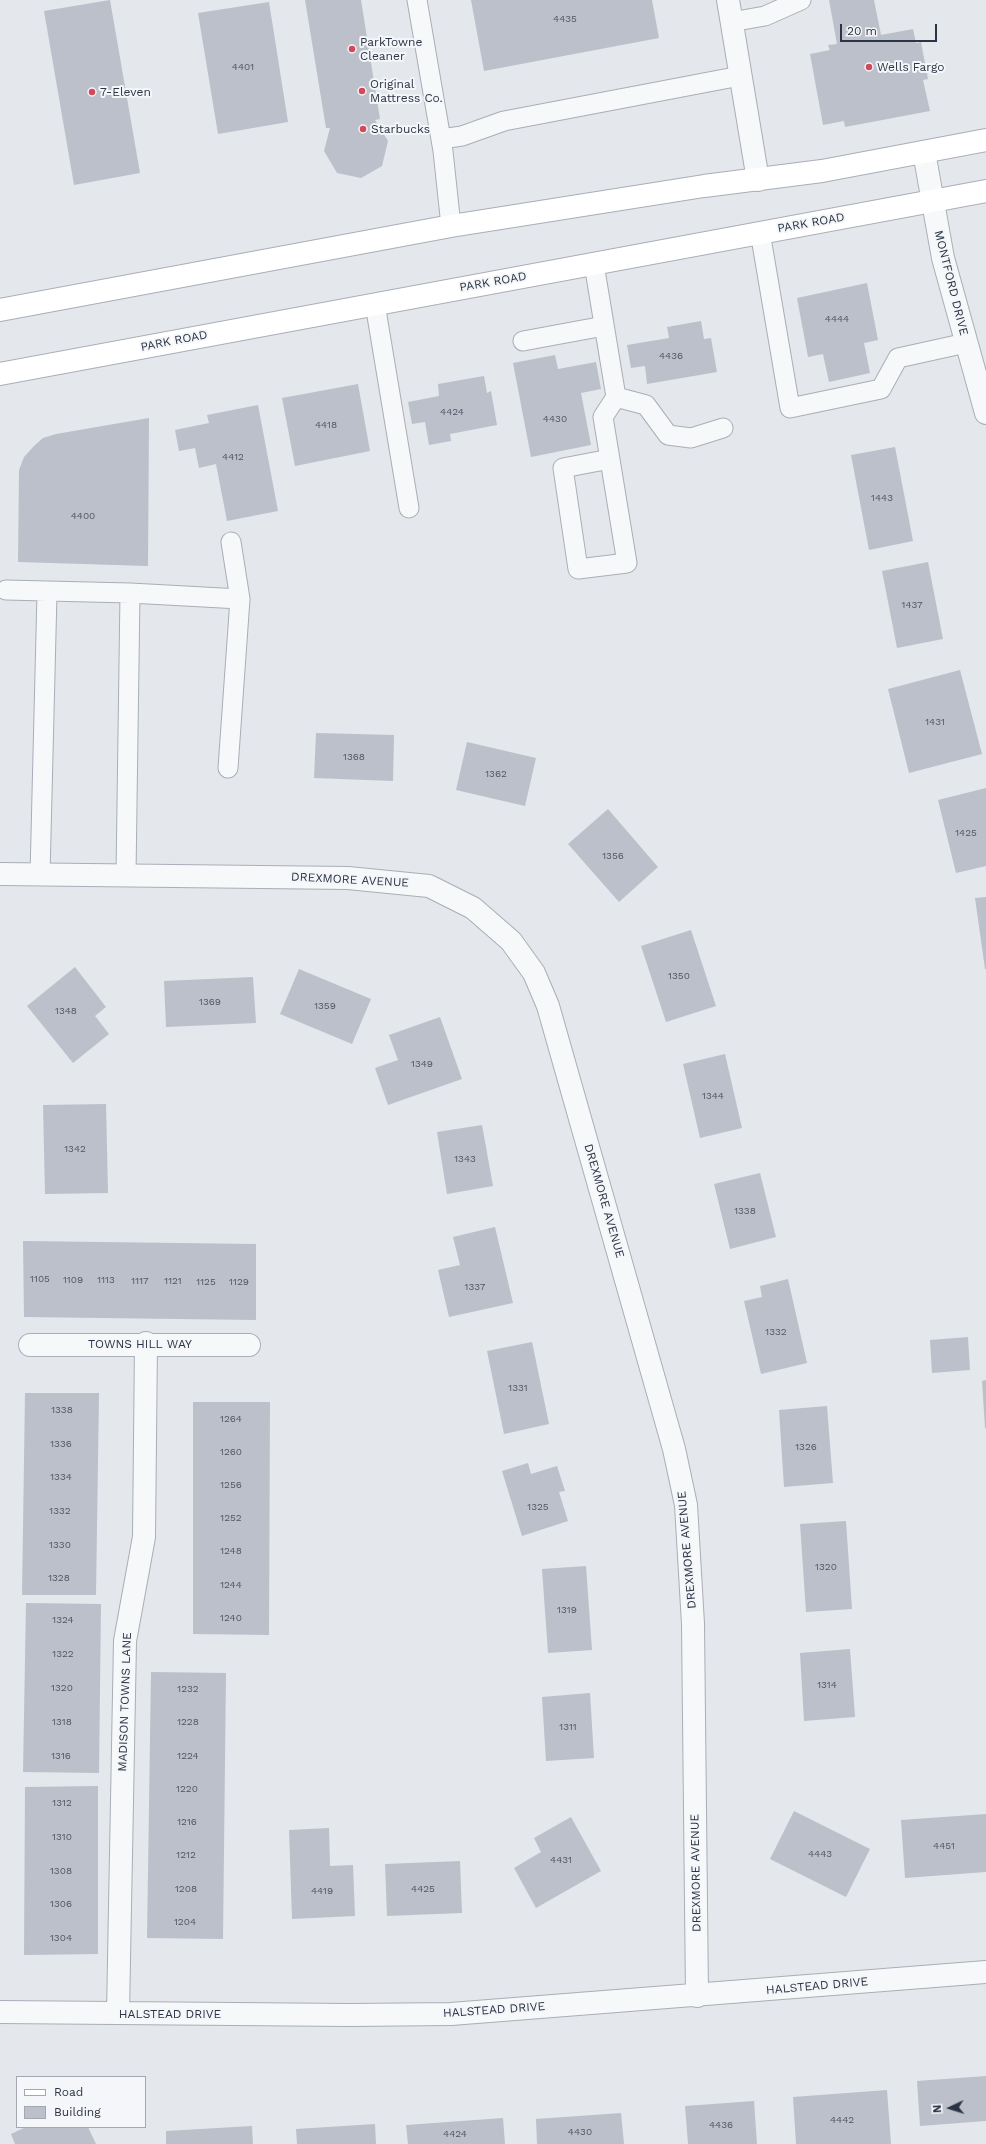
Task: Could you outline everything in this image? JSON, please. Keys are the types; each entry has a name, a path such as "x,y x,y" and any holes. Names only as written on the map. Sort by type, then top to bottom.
{"main road":[{"path":"0,310 451,226 696,187 822,171 986,140"},
{"name":"PARK ROAD","path":"0,374 986,191"}],"street":[{"path":"728,0 758,180"},
{"name":"MONTFORD DRIVE","path":"924,152 943,258 986,413"},
{"name":"DREXMORE AVENUE","path":"0,874 348,878 428,886 472,908 511,941 534,973 550,1014 674,1449 686,1505 693,1624 697,1996"},
{"name":"TOWNS HILL WAY","path":"30,1345 146,1343 249,1345"},
{"name":"MADISON TOWNS LANE","path":"118,2013 125,1641 144,1537 146,1343"},
{"name":"HALSTEAD DRIVE","path":"0,2012 451,2014 697,1996 986,1972"}],"lane":[{"path":"418,0 441,139 451,226"},
{"path":"732,22 765,16 801,0"},
{"path":"441,139 474,132 504,121 740,76"},
{"path":"760,232 790,408 882,389 898,358 966,343"},
{"path":"594,264 616,397 604,417 627,563 578,569 564,468 610,459"},
{"path":"375,304 409,508"},
{"path":"523,341 604,326"},
{"path":"616,397 646,405 668,435 690,438 723,428"},
{"path":"228,768 240,599 230,542"},
{"path":"6,590 47,593 130,594 240,599"},
{"path":"40,875 47,593"},
{"path":"126,875 130,594"}],"building":[{"name":"7-Eleven","path":"110,0 140,173 74,185 44,11"},
{"path":"305,0 361,0 380,119 375,120 388,141 382,166 361,178 337,173 324,151 330,128 326,128"},
{"path":"471,0 652,0 659,38 484,71"},
{"name":"Wells Fargo","path":"829,0 874,0 881,35 913,29 916,43 921,42 928,79 923,80 930,111 845,127 844,121 823,125 810,54 830,50 828,45 837,44"},
{"path":"269,2 288,122 218,134 198,13"},
{"path":"867,283 878,340 864,343 870,373 829,382 823,354 808,357 797,298"},
{"path":"701,321 704,339 711,338 717,372 647,384 645,366 631,368 627,345 669,338 667,327"},
{"path":"555,355 558,369 596,362 601,389 581,393 591,445 531,457 513,363"},
{"path":"484,376 487,393 491,391 497,425 450,434 451,441 429,445 425,422 412,424 408,402 439,396 438,384"},
{"path":"358,384 370,451 295,466 282,398"},
{"path":"258,405 278,511 227,521 216,464 199,468 195,448 179,451 175,430 209,423 207,415"},
{"path":"149,418 148,566 18,562 19,470 24,457 34,446 43,438 56,434"},
{"path":"895,447 913,541 869,550 851,455"},
{"path":"928,562 943,639 897,648 882,571"},
{"path":"960,670 982,754 909,773 888,689"},
{"path":"316,733 394,735 393,781 314,778"},
{"path":"467,742 536,758 525,806 456,790"},
{"path":"986,788 986,866 956,873 938,800"},
{"path":"608,809 658,867 619,902 568,844"},
{"path":"986,897 986,969 985,969 975,898"},
{"path":"691,930 716,1006 666,1022 641,946"},
{"path":"75,967 106,1007 95,1016 109,1034 73,1063 27,1006"},
{"path":"299,969 371,999 352,1044 280,1014"},
{"path":"253,977 256,1023 166,1027 164,981"},
{"path":"440,1017 462,1079 388,1105 375,1068 398,1060 389,1035"},
{"path":"725,1054 742,1128 700,1138 683,1064"},
{"path":"106,1104 108,1193 45,1194 43,1105"},
{"path":"482,1125 493,1186 447,1194 437,1132"},
{"path":"760,1173 776,1237 730,1249 714,1184"},
{"path":"495,1227 513,1303 449,1317 438,1270 460,1265 453,1237"},
{"path":"23,1241 256,1244 256,1320 24,1317"},
{"path":"788,1279 807,1363 761,1374 744,1301 762,1297 760,1286"},
{"path":"968,1337 970,1370 932,1373 930,1340"},
{"path":"532,1342 549,1424 504,1434 487,1351"},
{"path":"986,1380 986,1428 985,1428 982,1381"},
{"path":"25,1393 99,1393 96,1595 22,1595"},
{"path":"193,1402 270,1402 269,1635 193,1634"},
{"path":"827,1406 833,1483 784,1487 779,1410"},
{"path":"528,1463 531,1474 557,1466 565,1491 559,1492 568,1521 522,1536 502,1471"},
{"path":"846,1521 852,1609 806,1612 800,1524"},
{"path":"586,1566 592,1650 548,1653 542,1569"},
{"path":"26,1603 101,1604 99,1773 23,1772"},
{"path":"850,1649 855,1717 804,1721 800,1653"},
{"path":"151,1672 226,1673 223,1939 147,1938"},
{"path":"590,1693 594,1758 546,1761 542,1697"},
{"path":"98,1786 98,1954 24,1955 25,1787"},
{"path":"794,1811 870,1849 846,1897 770,1859"},
{"path":"986,1814 986,1872 905,1878 901,1820"},
{"path":"571,1817 601,1871 536,1908 514,1868 541,1852 534,1838"},
{"path":"329,1828 330,1866 353,1865 355,1916 292,1919 289,1830"},
{"path":"460,1861 462,1913 387,1916 385,1864"},
{"path":"986,2076 986,2121 920,2126 917,2081"},
{"path":"887,2090 891,2144 796,2144 793,2097"},
{"path":"754,2101 757,2144 688,2144 685,2106"},
{"path":"621,2113 624,2144 537,2144 536,2119"},
{"path":"503,2118 505,2144 408,2144 406,2125"},
{"path":"375,2124 376,2144 297,2144 296,2129"},
{"path":"252,2126 253,2144 166,2144 166,2131"},
{"path":"24,2128 88,2128 96,2144 15,2144 11,2134"}],"place":[{"name":"ParkTowne Cleaner","path":"352,49"},
{"name":"Wells Fargo","path":"869,67"},
{"name":"Original Mattress Co.","path":"362,91"},
{"name":"7-Eleven","path":"92,92"},
{"name":"Starbucks","path":"363,129"}]}
